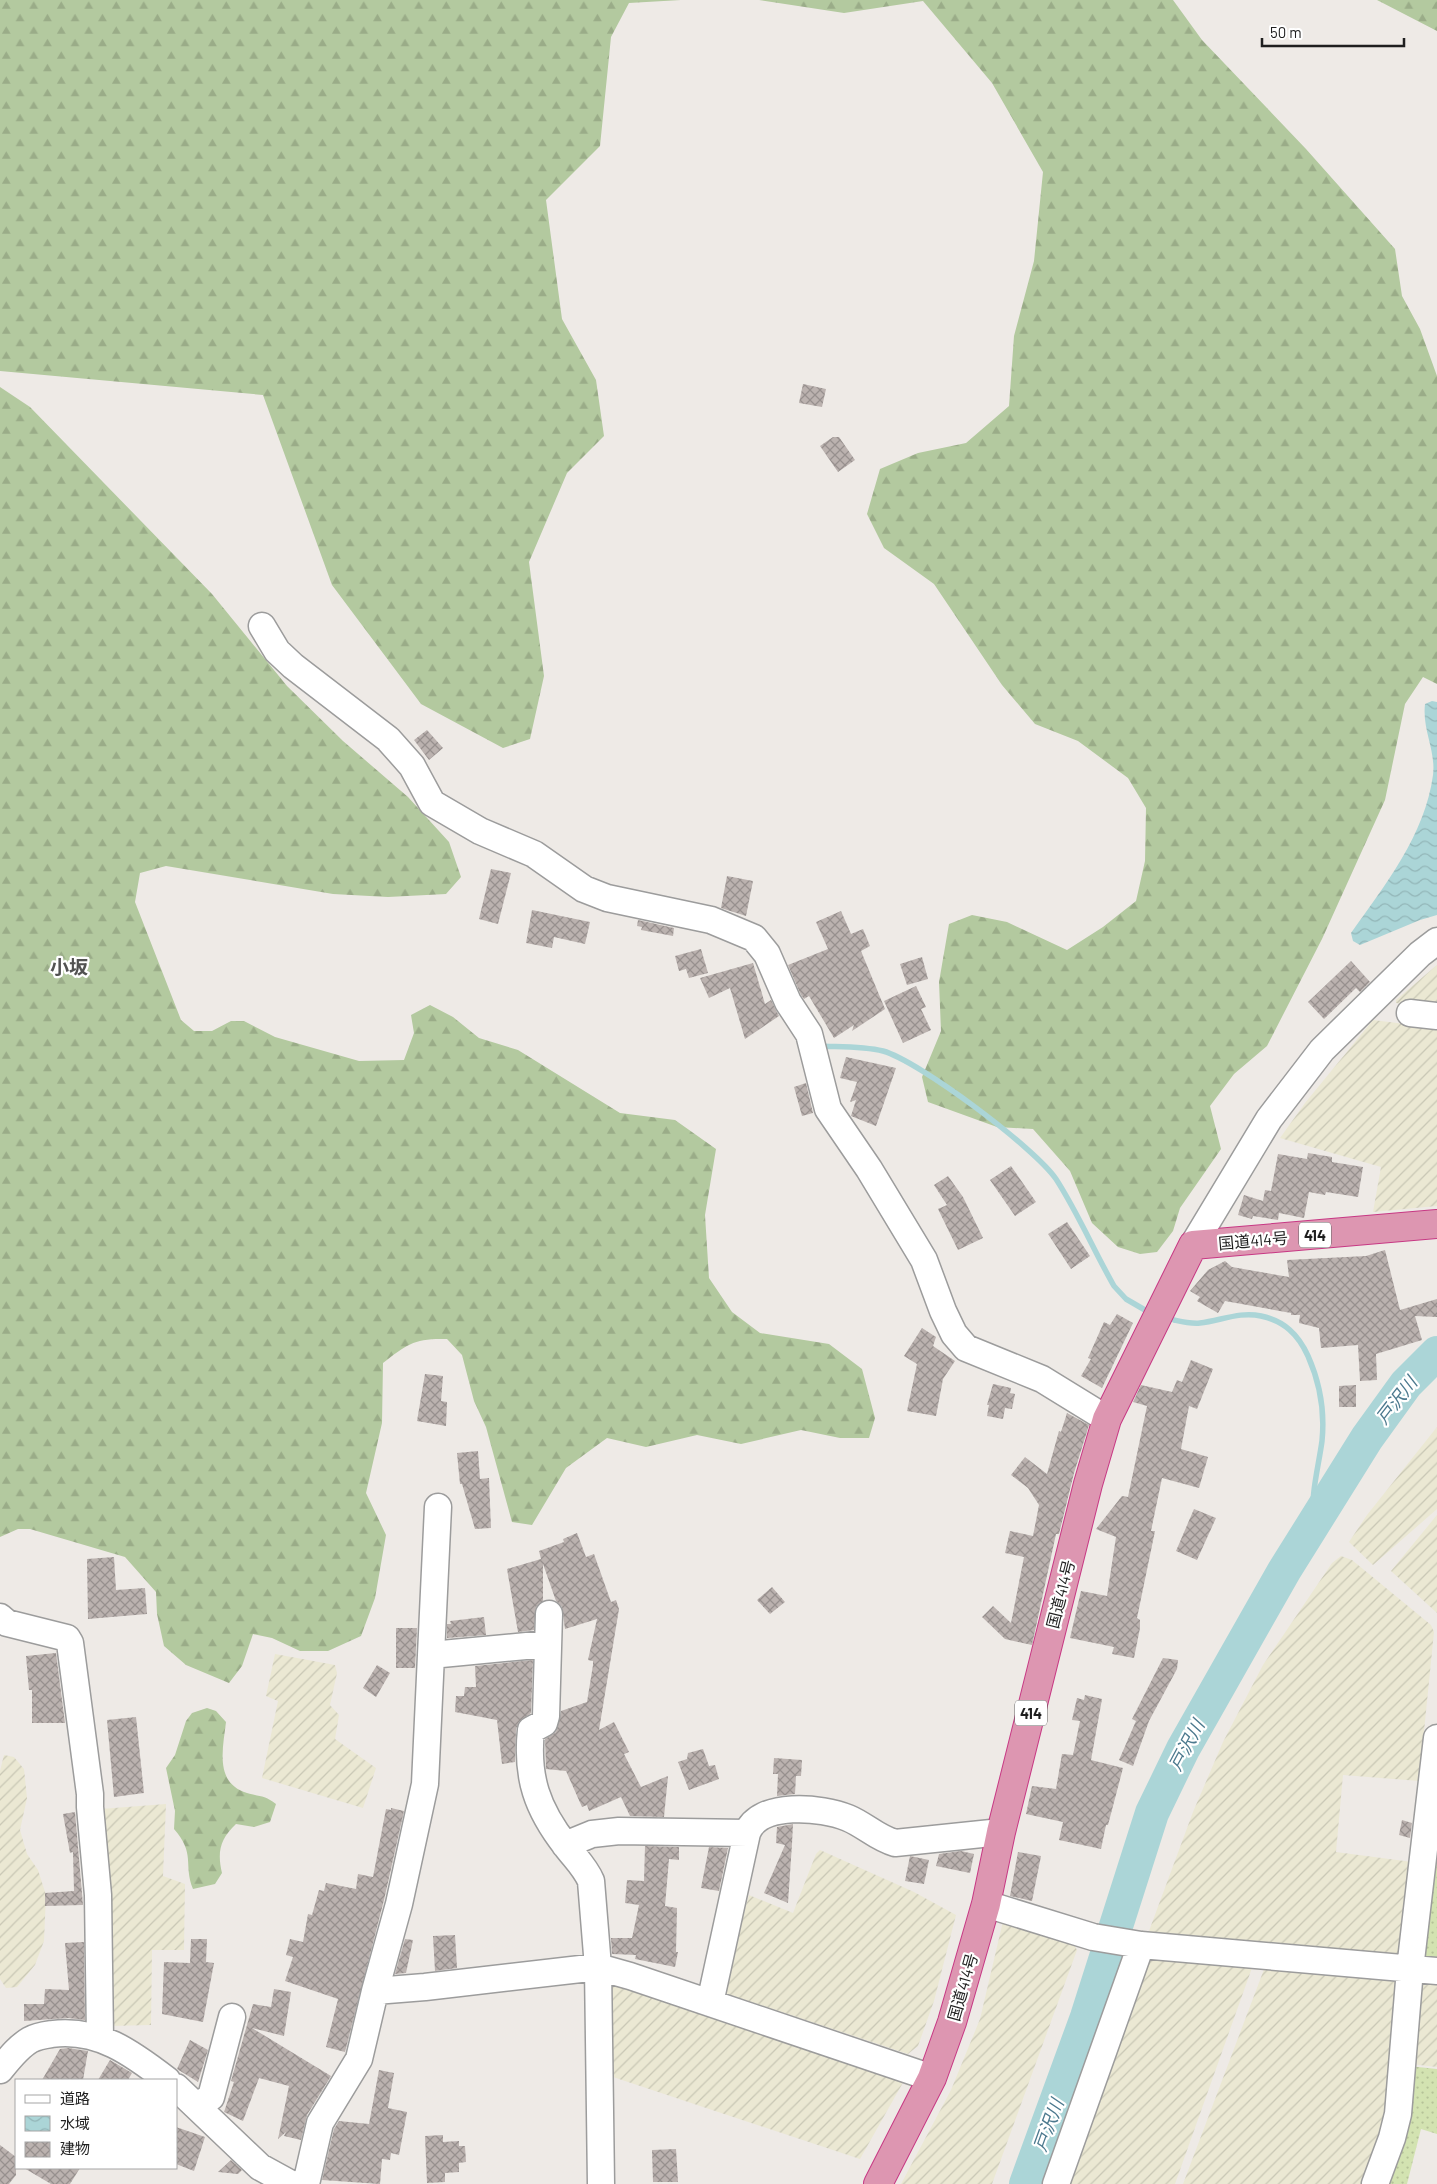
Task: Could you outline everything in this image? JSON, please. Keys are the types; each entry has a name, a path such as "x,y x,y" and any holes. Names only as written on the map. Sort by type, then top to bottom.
{"highway":[{"name":"国道414号","path":"878,2184 932,2078 952,2022 986,1904 1001,1832 1088,1484 1107,1419 1193,1245 1437,1224"}],"street":[{"path":"262,626 277,651 288,661 331,698 388,739 412,766 432,803 480,831 534,854 584,889 607,898 711,920 754,938 767,954 788,1002 809,1034 828,1109 869,1169 924,1260 943,1311 954,1334 966,1348 1042,1379 1107,1419"},
{"path":"1193,1245 1270,1119 1322,1050 1420,954 1437,941"},
{"path":"1410,1013 1437,1016"},
{"path":"306,2184 320,2123 359,2059 399,1904 426,1784 438,1507"},
{"path":"549,1614 546,1716 544,1723 532,1730 530,1777 541,1806 565,1845 588,1872 591,1881 598,1967 601,2184"},
{"path":"0,1617 6,1623 67,1638 70,1643 90,1794 98,1895 100,2038"},
{"path":"431,1655 547,1644"},
{"path":"1376,2184 1398,2114 1410,1969 1437,1738"},
{"path":"710,2003 734,1902 747,1833 750,1824 759,1818 770,1812 798,1809 845,1816 883,1840 895,1843 1001,1832"},
{"path":"565,1845 592,1834 619,1831 747,1833"},
{"path":"986,1904 1093,1937 1141,1945 1437,1971"},
{"path":"1056,2184 1141,1945"},
{"path":"375,1991 598,1967 932,2078"},
{"path":"197,2106 211,2097 232,2017"},
{"path":"0,2070 23,2044 32,2038 68,2032 100,2038 147,2065 167,2079"},
{"path":"178,2089 260,2167 291,2184"}],"shaded area":[{"path":"1437,965 1437,1009 1396,1003 1396,1000"},
{"path":"1373,1020 1437,1028 1437,1206 1373,1212 1381,1167 1280,1138 1305,1103"},
{"path":"1437,1427 1437,1509 1373,1565 1349,1542 1367,1515"},
{"path":"1437,1515 1437,1613 1391,1571"},
{"path":"1341,1556 1352,1560 1431,1625 1434,1632 1419,1781 1343,1775 1336,1852 1412,1862 1401,1957 1154,1938 1149,1931 1193,1812 1223,1742 1263,1665 1332,1563"},
{"path":"275,1654 335,1665 337,1673 330,1705 339,1715 335,1739 376,1768 363,1808 262,1778 278,1701 266,1696"},
{"path":"4,1755 14,1757 24,1769 27,1798 20,1830 27,1854 38,1870 46,1895 44,1941 35,1965 17,1987 6,1988 0,1979 0,1771"},
{"path":"166,1804 163,1876 185,1884 184,1950 152,1950 151,2025 110,2026 101,1809"},
{"path":"820,1850 914,1892 956,1915 934,2001 918,2046 908,2054 727,1994 723,1987 749,1895 793,1913 816,1854"},
{"path":"1004,1917 1071,1939 1077,1950 992,2184 901,2184 951,2090 980,2019"},
{"path":"1145,1957 1253,1965 1175,2184 1061,2184"},
{"path":"1266,1964 1400,1976 1384,2124 1362,2184 1183,2184"},
{"path":"1416,1969 1437,1972 1437,2067 1411,2064"},
{"path":"607,1978 905,2079 860,2159 610,2076"}],"green space":[{"path":"0,0 681,0 629,3 611,37 600,146 546,200 562,319 596,380 604,436 567,473 529,562 544,676 530,739 503,748 421,704 332,585 263,395 0,371"},
{"path":"759,0 1173,0 1202,40 1306,149 1395,249 1402,296 1420,329 1437,376 1437,684 1423,677 1405,704 1385,800 1322,939 1267,1046 1234,1074 1210,1106 1221,1149 1180,1208 1173,1231 1157,1252 1140,1254 1118,1247 1092,1223 1070,1171 1033,1129 997,1127 928,1102 922,1077 941,1031 939,982 949,924 972,915 1007,922 1067,950 1103,927 1136,901 1145,861 1146,808 1128,778 1078,741 1035,724 1002,685 934,584 884,548 867,514 880,469 918,453 966,443 1009,406 1014,336 1034,261 1043,172 992,83 923,1 844,13"},
{"path":"1377,0 1437,0 1437,31"},
{"path":"0,387 30,407 212,594 287,686 343,741 408,797 449,842 461,877 446,894 388,897 333,894 166,866 140,873 135,902 181,1020 194,1031 212,1031 231,1021 244,1021 275,1037 359,1061 404,1060 414,1033 411,1015 430,1005 453,1017 479,1038 518,1050 620,1113 675,1120 716,1149 705,1215 709,1278 732,1312 760,1333 829,1344 862,1369 875,1418 869,1438 840,1438 801,1430 741,1444 697,1435 646,1447 607,1438 566,1468 532,1525 512,1522 486,1427 474,1401 462,1355 447,1339 419,1341 405,1347 383,1363 382,1423 366,1493 386,1535 375,1598 361,1636 328,1651 300,1651 272,1638 253,1634 242,1666 229,1683 186,1665 164,1646 157,1614 156,1592 125,1557 30,1529 18,1529 0,1537"},
{"path":"207,1708 216,1711 226,1722 223,1764 229,1781 236,1788 276,1804 270,1822 254,1827 236,1824 226,1835 221,1846 222,1873 215,1884 193,1889 185,1845 174,1829 175,1811 166,1768 175,1755 186,1721 192,1713"},
{"path":"1437,1849 1437,1959 1416,1957"},
{"path":"1408,2066 1437,2069 1437,2134 1421,2129 1407,2184 1377,2184"}],"water":[{"path":"1432,701 1437,702 1437,915 1420,920 1360,945 1353,941 1351,933 1390,878 1413,839 1429,797 1433,775 1433,757 1425,723 1425,704"}],"building":[{"path":"803,384 826,389 822,407 799,403"},
{"path":"833,437 839,437 855,460 838,472 820,446"},
{"path":"427,730 443,748 429,760 414,740"},
{"path":"491,869 511,873 498,924 479,919"},
{"path":"727,876 753,881 746,916 721,908"},
{"path":"532,910 590,922 585,944 554,937 552,948 526,943"},
{"path":"841,911 851,934 863,929 870,946 861,951 885,1009 852,1031 854,1025 834,1038 809,996 804,999 801,995 788,965 828,949 816,922"},
{"path":"638,920 674,928 673,936 641,930 642,927 637,926"},
{"path":"701,949 708,973 689,978 686,969 679,971 675,956"},
{"path":"922,957 928,979 907,985 900,964"},
{"path":"1351,961 1370,982 1360,992 1356,988 1324,1019 1308,1002"},
{"path":"753,963 765,1004 771,1000 779,1016 745,1039 730,988 709,998 700,978"},
{"path":"916,986 926,1007 921,1009 931,1030 903,1043 884,1001"},
{"path":"846,1057 896,1068 876,1126 851,1116 856,1100 850,1102 857,1082 840,1078"},
{"path":"806,1083 813,1113 802,1116 794,1087"},
{"path":"1308,1153 1332,1157 1332,1162 1363,1167 1358,1197 1326,1192 1325,1195 1309,1192 1304,1218 1279,1213 1278,1220 1253,1216 1252,1219 1238,1215 1244,1195 1263,1201 1265,1190 1271,1191 1278,1154 1307,1159"},
{"path":"1011,1166 1036,1202 1015,1216 990,1180"},
{"path":"948,1176 963,1197 983,1238 958,1250 938,1209 947,1205 934,1185"},
{"path":"1067,1222 1090,1256 1071,1269 1048,1234"},
{"path":"1385,1250 1400,1310 1437,1299 1437,1317 1415,1316 1422,1340 1376,1354 1377,1380 1360,1381 1358,1345 1321,1348 1319,1328 1299,1323 1300,1315 1291,1315 1291,1313 1225,1301 1218,1313 1197,1301 1200,1297 1190,1291 1208,1270 1225,1261 1232,1267 1289,1277 1287,1260 1366,1256"},
{"path":"1117,1314 1133,1323 1102,1388 1081,1376 1091,1359 1088,1358 1104,1322 1110,1325"},
{"path":"922,1328 936,1337 933,1346 955,1361 943,1379 936,1416 907,1411 917,1364 904,1356"},
{"path":"1191,1360 1213,1369 1197,1409 1189,1406 1181,1449 1208,1457 1199,1488 1162,1478 1151,1531 1155,1531 1137,1618 1140,1620 1140,1628 1134,1658 1112,1654 1114,1647 1070,1638 1081,1591 1107,1596 1116,1537 1096,1529 1122,1496 1128,1497 1147,1406 1133,1402 1141,1385 1172,1392 1177,1380 1182,1382"},
{"path":"425,1374 443,1376 441,1401 447,1402 446,1426 417,1421"},
{"path":"993,1384 1011,1388 1010,1393 1015,1394 1012,1409 1005,1408 1003,1419 987,1416 989,1405 987,1405"},
{"path":"1356,1385 1356,1407 1339,1407 1339,1386"},
{"path":"1067,1413 1089,1425 1074,1473 1059,1534 1056,1534 1032,1645 1005,1639 982,1617 993,1606 1011,1623 1024,1557 1005,1553 1010,1531 1033,1536 1039,1505 1028,1488 1011,1475 1025,1457 1047,1474 1059,1431 1061,1432"},
{"path":"478,1451 480,1479 489,1478 491,1528 475,1529 462,1484 460,1484 457,1453"},
{"path":"1194,1509 1216,1518 1197,1560 1176,1551"},
{"path":"577,1533 586,1557 594,1554 611,1602 616,1600 619,1609 599,1730 614,1722 629,1752 624,1754 641,1787 668,1776 664,1817 630,1816 621,1797 589,1811 587,1805 582,1807 566,1771 546,1769 545,1739 556,1732 561,1711 587,1702 593,1665 593,1661 588,1660 597,1619 565,1629 562,1607 556,1601 543,1564 543,1601 536,1607 534,1630 518,1632 507,1569 541,1559 539,1551 564,1542 563,1539"},
{"path":"114,1557 116,1590 145,1588 147,1614 88,1619 87,1559"},
{"path":"772,1587 785,1602 770,1614 757,1600"},
{"path":"484,1617 486,1635 447,1638 447,1624 451,1624 450,1621"},
{"path":"396,1628 417,1628 415,1668 396,1668"},
{"path":"56,1653 65,1723 32,1723 32,1690 29,1690 26,1656"},
{"path":"1163,1658 1178,1660 1177,1669 1149,1721 1133,1766 1119,1760 1136,1721 1132,1719"},
{"path":"533,1660 531,1713 519,1722 516,1729 515,1762 502,1764 497,1720 455,1712 456,1696 464,1696 465,1687 476,1687 475,1666"},
{"path":"377,1665 390,1673 376,1697 363,1688"},
{"path":"1085,1695 1102,1699 1091,1760 1123,1768 1101,1849 1059,1840 1063,1822 1026,1814 1032,1786 1056,1789 1062,1754 1073,1755 1080,1721 1072,1720 1077,1698 1084,1700"},
{"path":"136,1717 144,1793 114,1797 107,1720"},
{"path":"703,1749 709,1766 715,1765 719,1779 689,1790 678,1762 687,1759 688,1753"},
{"path":"774,1758 802,1760 801,1776 796,1776 795,1794 777,1796 778,1774 773,1774"},
{"path":"391,1808 404,1811 384,1900 345,2052 326,2047 338,1999 285,1981 293,1957 286,1955 290,1939 303,1942 308,1914 312,1915 319,1890 324,1891 326,1883 356,1889 358,1874 373,1877 386,1809 391,1810"},
{"path":"75,1812 83,1905 45,1906 45,1893 74,1891 73,1852 70,1853 63,1814"},
{"path":"1402,1820 1412,1823 1410,1838 1399,1835"},
{"path":"793,1824 788,1903 764,1893 785,1845 776,1843 777,1827"},
{"path":"645,1846 679,1847 679,1860 669,1859 665,1906 677,1908 676,1952 678,1952 675,1967 635,1959 636,1955 612,1954 611,1938 632,1938 639,1905 625,1903 627,1880 644,1881"},
{"path":"709,1847 728,1848 719,1891 701,1888"},
{"path":"961,1851 974,1854 970,1873 936,1866 939,1854"},
{"path":"1018,1852 1041,1856 1032,1901 1010,1896"},
{"path":"910,1856 929,1860 924,1884 905,1881"},
{"path":"455,1935 457,1968 435,1971 433,1936"},
{"path":"191,1939 207,1939 206,1962 214,1963 203,2022 162,2014 164,1962 190,1963"},
{"path":"405,1939 413,1940 406,1973 395,1974"},
{"path":"84,1942 85,2020 68,2018 24,2021 24,2004 44,2004 45,1989 69,1990 65,1943"},
{"path":"274,1989 291,1992 284,2036 252,2028 331,2076 307,2115 301,2140 284,2136 286,2132 278,2139 289,2086 259,2078 243,2121 224,2112 234,2082 231,2081 253,2004 271,2007"},
{"path":"190,2040 208,2050 198,2082 177,2069"},
{"path":"68,2048 88,2051 83,2079 43,2079 60,2049"},
{"path":"110,2060 132,2073 129,2079 99,2079"},
{"path":"379,2070 394,2073 388,2108 407,2112 399,2155 391,2153 390,2160 382,2159 380,2184 322,2180 334,2129 339,2121 369,2124"},
{"path":"178,2128 205,2137 194,2171 178,2165"},
{"path":"443,2135 443,2142 459,2141 459,2146 465,2146 466,2162 459,2163 459,2172 445,2173 445,2182 427,2183 425,2136"},
{"path":"0,2145 15,2156 16,2175 9,2184 0,2184"},
{"path":"676,2149 678,2182 653,2182 652,2150"},
{"path":"231,2160 242,2170 238,2174 218,2172"},
{"path":"26,2169 79,2169 70,2184 51,2184"}],"waterway":[{"path":"819,1046 875,1049 900,1058 948,1088 1002,1128 1025,1147 1056,1179 1072,1205 1114,1286 1126,1299 1145,1310"},
{"path":"1174,1320 1197,1323 1238,1315 1261,1316 1277,1321 1300,1341 1316,1376 1322,1408 1323,1430 1313,1503 1314,1524"},
{"name":"戸沢川","path":"1026,2184 1087,2017 1152,1813 1183,1749 1284,1571 1367,1438 1406,1384 1437,1353"}],"district":[{"name":"小坂","path":"69,966"}]}
